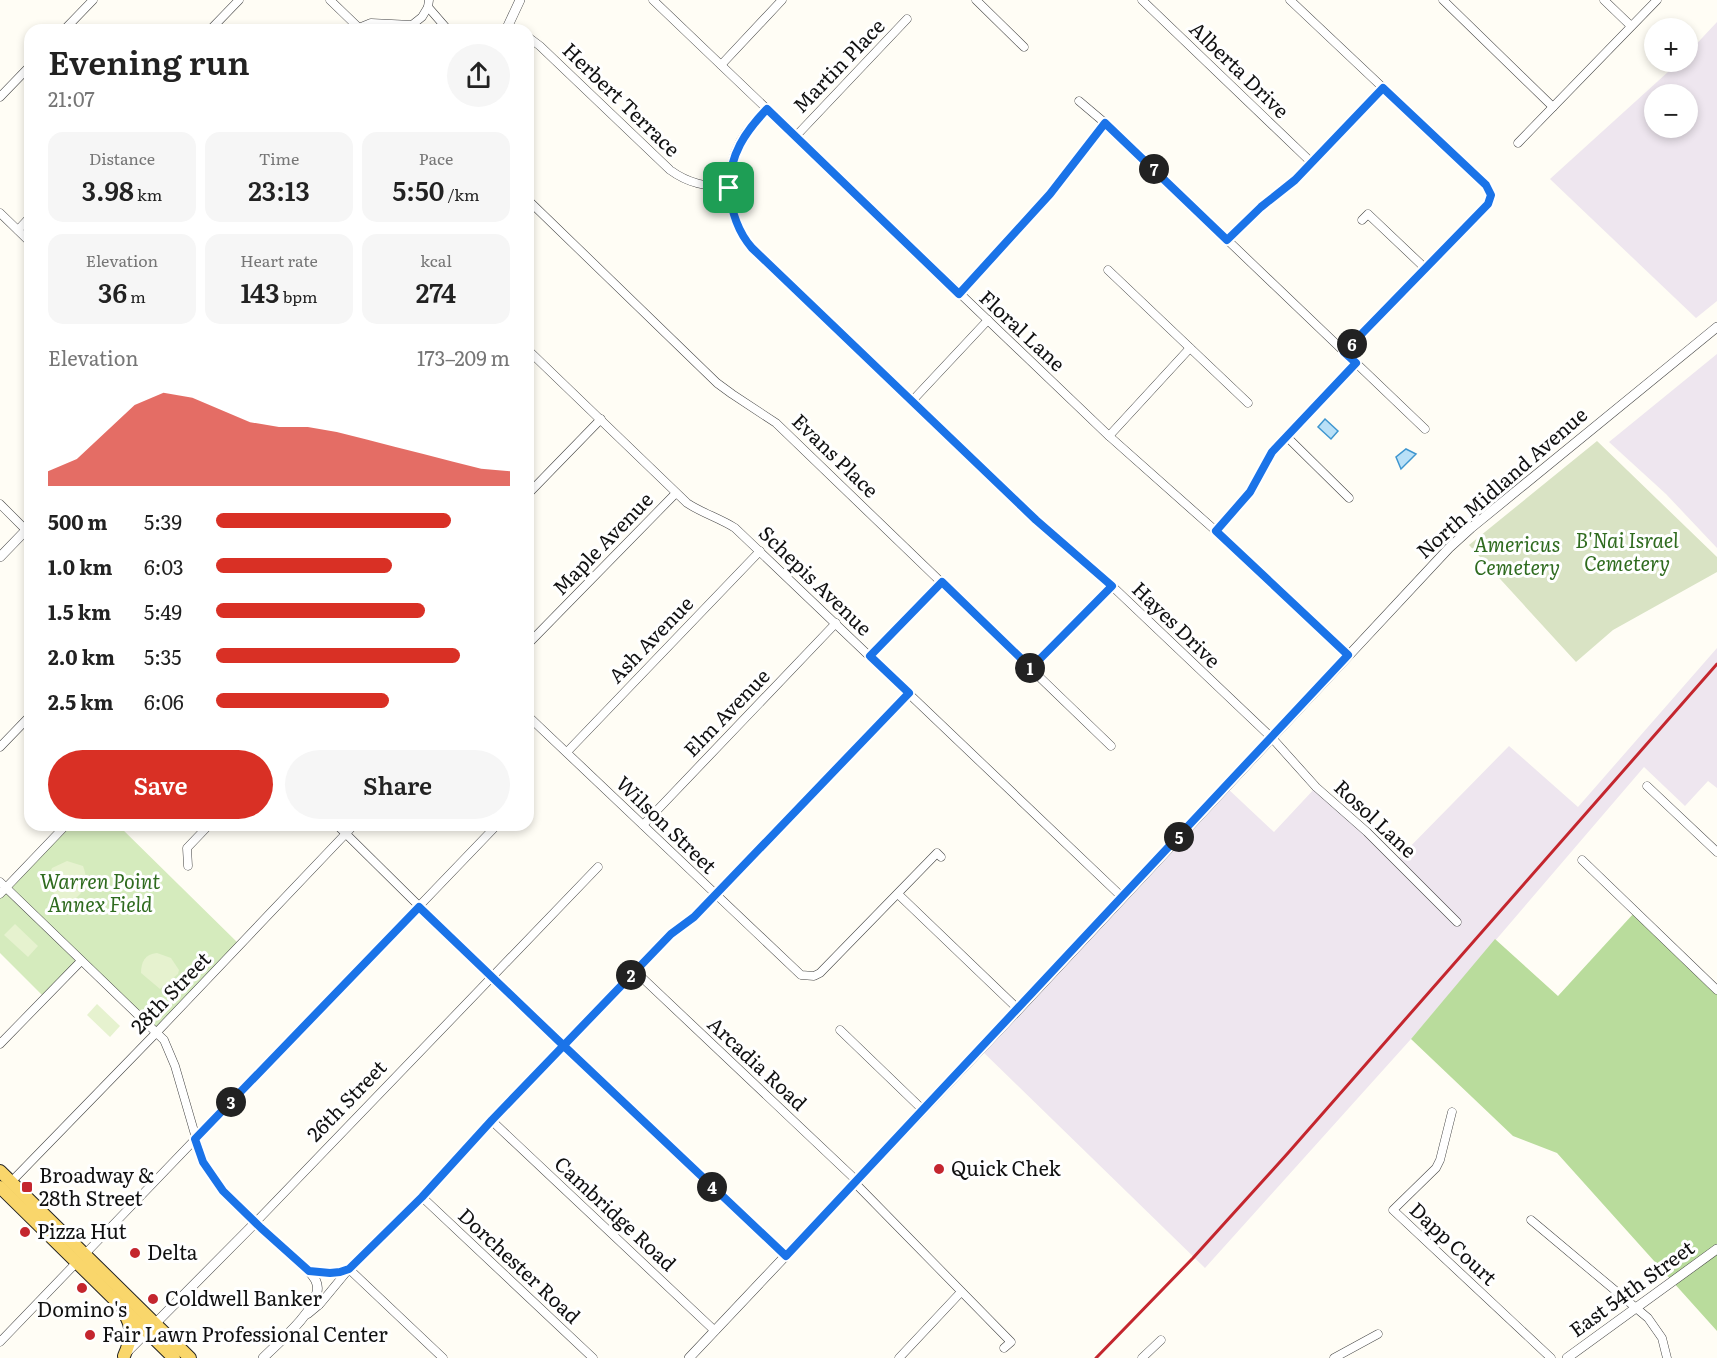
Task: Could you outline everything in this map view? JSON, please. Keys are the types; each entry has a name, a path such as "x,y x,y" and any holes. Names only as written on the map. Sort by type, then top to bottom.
{"main road":[{"path":"0,1171 4,1188 152,1327 174,1358"},
{"path":"81,1258 116,1299 128,1317 132,1329 131,1340 123,1357"},
{"path":"116,1299 190,1358"}],"street":[{"path":"70,24 93,0"},
{"path":"216,24 239,0"},
{"path":"330,0 352,24"},
{"path":"512,24 520,0"},
{"name":"Floral Lane","path":"653,0 1109,436 1216,531 1348,655"},
{"path":"721,65 782,0"},
{"path":"976,0 1024,47"},
{"name":"Alberta Drive","path":"1143,0 1312,163"},
{"path":"1443,0 1553,107"},
{"path":"1604,0 1631,26"},
{"path":"1518,143 1657,0"},
{"path":"1294,1 1486,185 1491,195 1488,204 1344,352"},
{"path":"418,24 428,4 443,24"},
{"name":"Martin Place","path":"796,136 907,19"},
{"name":"Herbert Terrace","path":"534,42 669,170 702,186 729,188"},
{"path":"0,97 24,72"},
{"path":"1227,240 1245,221 1295,180 1383,88"},
{"path":"1079,101 1105,123 1425,429"},
{"name":"Hayes Drive","path":"767,109 741,141 731,167 729,188 735,218 752,248 1036,520 1112,586 1272,738"},
{"path":"959,294 1050,194 1105,123"},
{"name":"Evans Place","path":"534,206 717,383 776,423 1111,746"},
{"path":"0,213 24,236"},
{"path":"1362,220 1368,214 1426,269"},
{"path":"18,230 24,224"},
{"path":"1108,270 1248,403"},
{"path":"912,401 988,320"},
{"name":"North Midland Avenue","path":"690,1358 1449,548 1717,327"},
{"path":"1109,436 1190,348"},
{"name":"Schepis Avenue","path":"534,356 676,493 699,511 735,528 760,551 1122,897"},
{"path":"1216,531 1250,492 1272,452 1356,363"},
{"path":"534,488 601,419"},
{"path":"1286,436 1349,498"},
{"name":"Maple Avenue","path":"534,638 676,493"},
{"path":"0,504 24,526"},
{"path":"0,558 24,535"},
{"name":"Ash Avenue","path":"567,752 760,551"},
{"path":"870,656 942,582"},
{"path":"1031,668 1112,586"},
{"name":"Elm Avenue","path":"643,825 836,623"},
{"path":"263,1358 320,1304 349,1269 422,1197 492,1120 635,971 671,934 694,917 909,693"},
{"path":"0,747 24,722"},
{"name":"Wilson Street","path":"534,722 798,973 808,976 820,973 898,894"},
{"name":"Rosol Lane","path":"1272,738 1316,787 1367,832 1457,922"},
{"path":"1647,786 1717,852"},
{"path":"60,831 2,888 164,1040 175,1066 203,1162 223,1191 316,1280 317,1290 313,1303 300,1321"},
{"path":"188,866 187,848 203,831"},
{"path":"342,831 491,977 786,1256"},
{"name":"28th Street","path":"4,1188 156,1033 348,831"},
{"path":"0,1342 491,831"},
{"path":"941,857 937,853 898,894 1018,1009"},
{"path":"1582,860 1717,990"},
{"name":"26th Street","path":"123,1357 598,867"},
{"path":"0,1044 81,961"},
{"name":"Arcadia Road","path":"635,971 856,1182 1011,1342 1004,1348"},
{"path":"840,1030 923,1110"},
{"name":"Dapp Court","path":"1452,1112 1436,1168 1393,1210 1551,1358"},
{"name":"Cambridge Road","path":"492,1120 715,1331"},
{"name":"Dorchester Road","path":"422,1197 593,1358"},
{"path":"1531,1220 1637,1307 1656,1327 1662,1338 1667,1358"},
{"name":"East 54th Street","path":"1567,1358 1717,1249"},
{"path":"309,1271 330,1273 349,1269"},
{"path":"349,1269 443,1358"},
{"path":"899,1358 961,1292"},
{"path":"1334,1358 1378,1334"},
{"path":"1142,1358 1161,1340"}],"shaded area":[{"path":"1717,22 1717,301 1696,318 1550,179 1644,94 1644,138 1698,138 1698,84 1655,84 1668,72 1698,72 1698,42"},
{"path":"1717,354 1717,548 1666,494 1609,442"},
{"path":"1717,648 1717,788 1708,781 1685,806 1644,767 1411,1039 1205,1268 980,1049 1226,787 1274,832 1316,787 1396,861 1509,746 1578,807"}],"green space":[{"name":"B'Nai Israel Cemetery","path":"1597,441 1717,557 1717,572 1613,630 1576,662 1469,545"},
{"name":"Warren Point Annex Field","path":"60,831 124,831 240,945 156,1033 81,961 45,998 0,953 0,894"},
{"path":"67,861 83,866 86,878 81,893 66,904 62,903 46,884 52,868"},
{"path":"1634,913 1717,994 1717,1331 1557,1153 1513,1136 1411,1039 1495,939 1558,996"},
{"path":"15,924 38,946 28,957 4,935"},
{"path":"157,953 171,958 179,970 178,974 160,989 141,973 144,959"},
{"path":"97,1004 120,1026 110,1037 87,1015"}],"water":[{"path":"1325,419 1338,431 1331,439 1318,427"},
{"path":"1406,449 1416,454 1401,469 1396,457"}],"railway":[{"path":"1096,1358 1193,1258 1288,1153 1717,664"}],"place":[{"name":"Quick Chek","path":"939,1169"},
{"name":"Broadway & 28th Street","path":"27,1187"},
{"name":"Pizza Hut","path":"25,1232"},
{"name":"Delta","path":"135,1253"},
{"name":"Domino's","path":"82,1288"},
{"name":"Coldwell Banker","path":"153,1299"},
{"name":"Fair Lawn Professional Center","path":"90,1335"}],"route":[{"path":"729,188 731,167 741,141 767,109 959,294 1050,194 1105,123 1227,240 1245,221 1295,180 1383,88 1486,185 1491,195 1488,204 1344,352 1356,363 1272,452 1250,492 1216,531 1348,655 786,1256 564,1046 530,1015 419,907 195,1139 203,1162 223,1191 309,1271 330,1273 349,1269 422,1197 492,1120 564,1046 671,934 694,917 909,693 870,656 942,582 1031,668 1112,586 1036,520 748,244 735,218 729,188"}],"park label":[{"name":"Americus Cemetery","path":"1517,556"}]}
